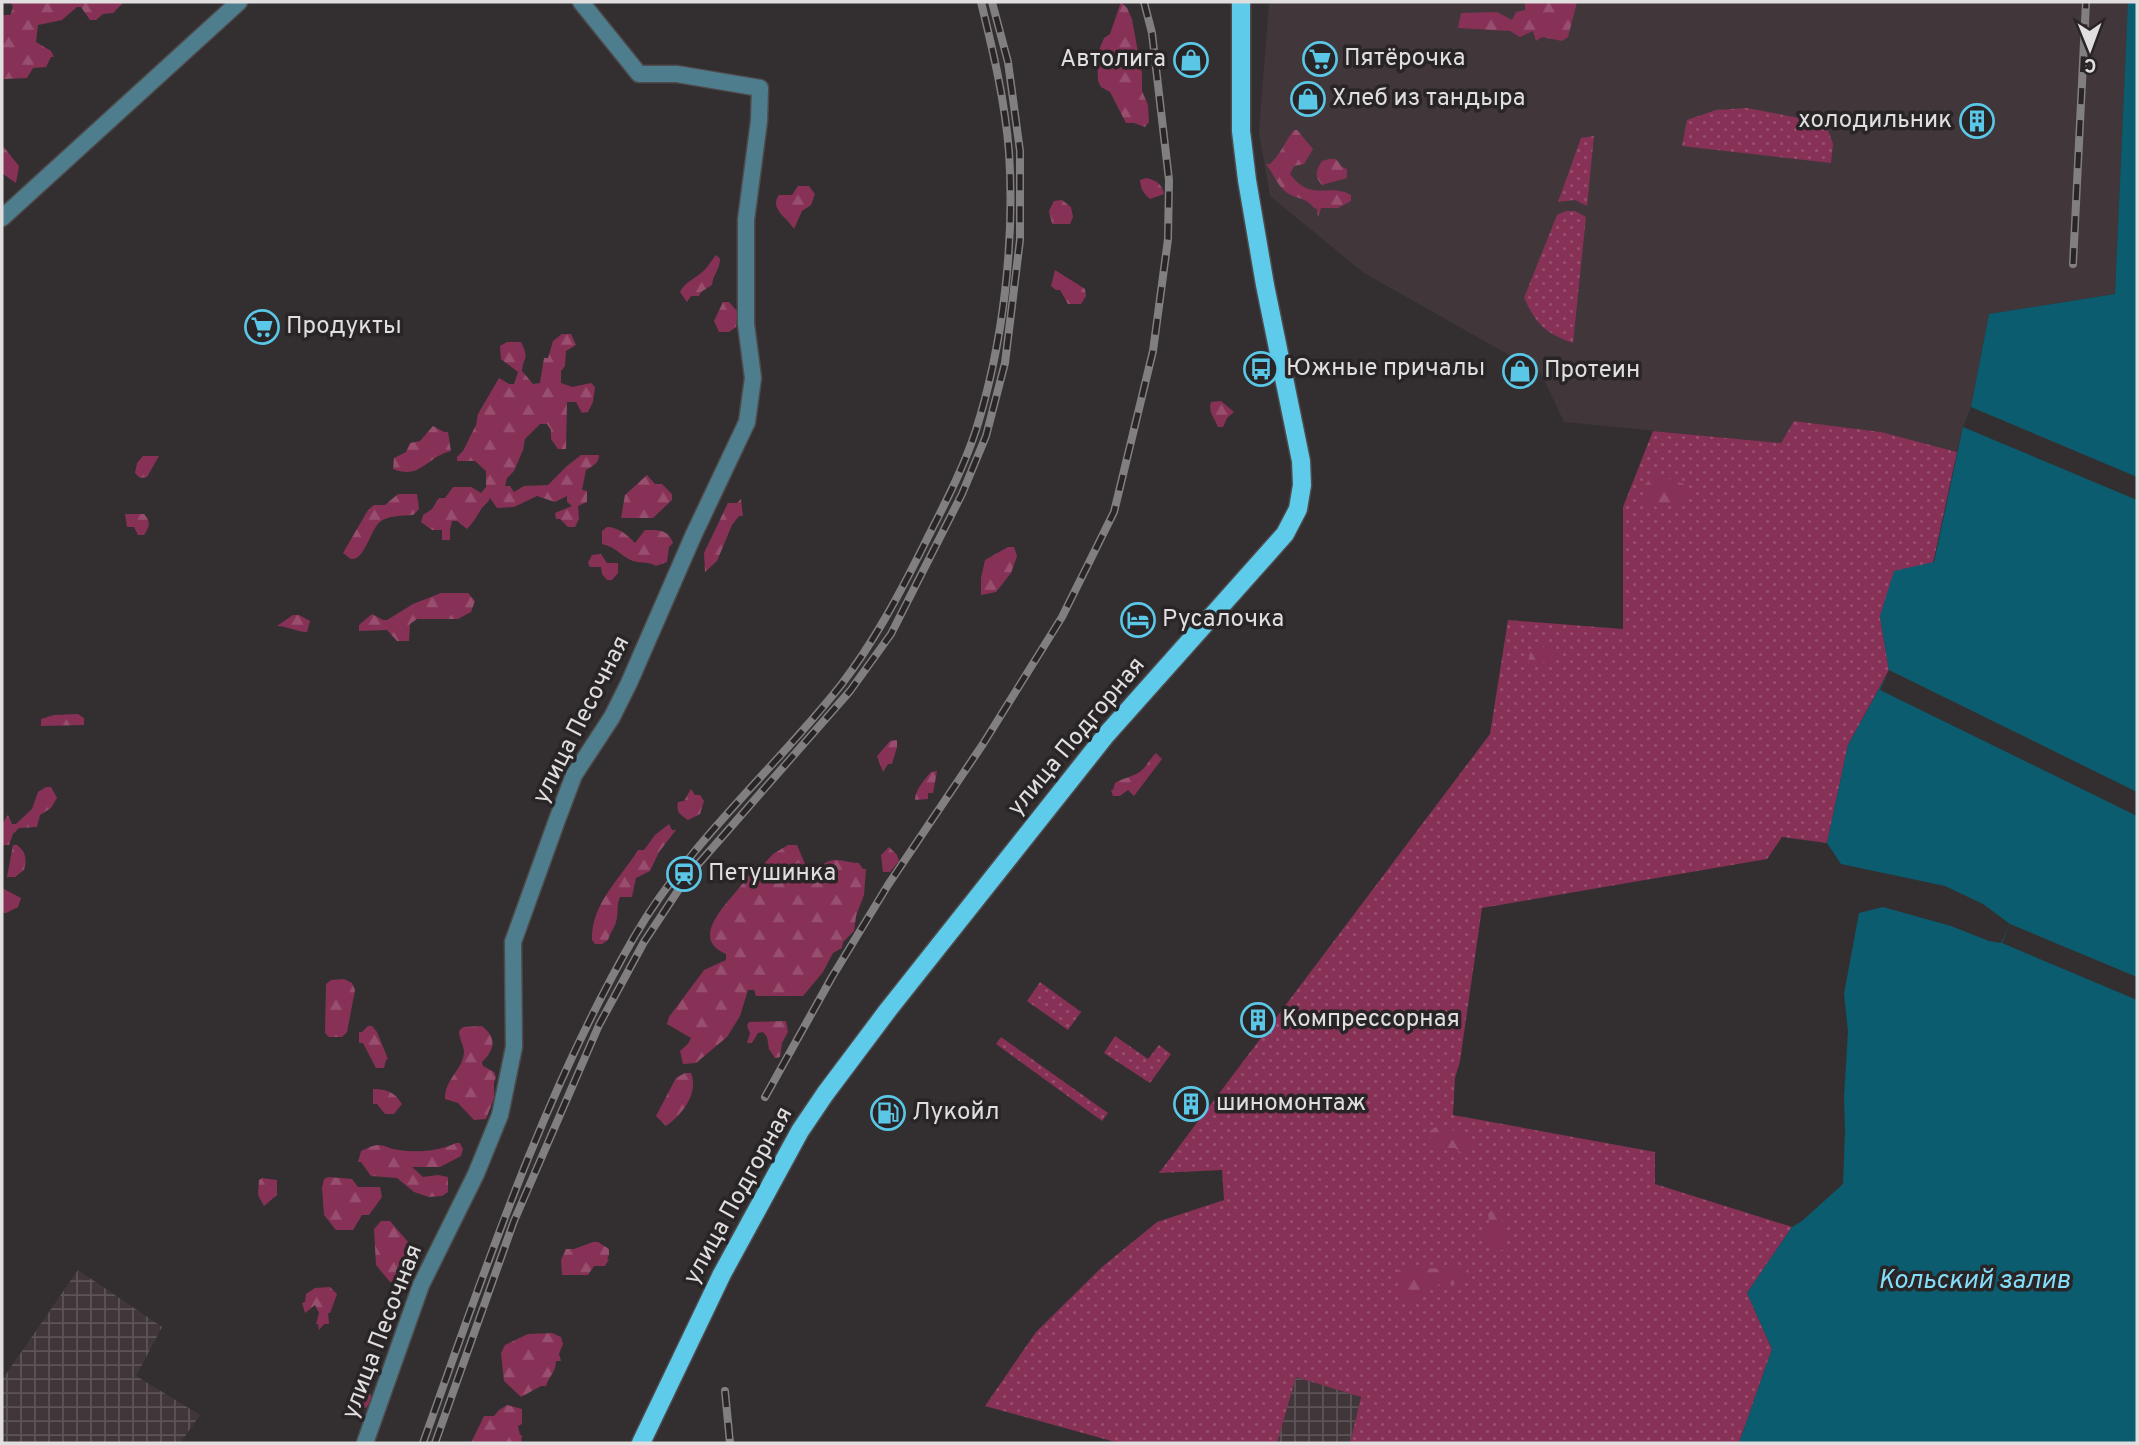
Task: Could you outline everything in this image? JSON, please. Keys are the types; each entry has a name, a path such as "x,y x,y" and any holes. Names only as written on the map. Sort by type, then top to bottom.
{"main road":[{"name":"улица Подгорная","path":"641,1443 722,1274 800,1131 825,1094 888,1010 1106,735 1285,534 1298,509 1301,461 1265,285 1241,131 1241,2"}],"street":[{"path":"2,218 239,2"},
{"name":"улица Песочная","path":"365,1443 421,1285 476,1174 500,1115 514,1047 513,942 557,820 574,775 612,717 629,683 694,534 747,422 752,378 746,324 746,220 760,121 760,88 677,74 639,74 581,2"}],"shaded area":[{"path":"1269,2 2128,2 2115,294 1989,314 1971,407 1957,452 1881,432 1795,421 1781,443 1564,422 1541,373 1364,273 1270,196 1259,133"},
{"path":"78,1270 162,1327 136,1376 200,1415 180,1443 2,1443 2,1380"},
{"path":"1296,1377 1361,1397 1350,1443 1277,1443"}],"green space":[{"path":"11,2 124,2 113,13 103,14 96,20 90,20 81,7 77,7 62,20 38,25 36,42 51,51 54,57 51,57 46,67 33,68 27,78 2,81 2,15 10,15 13,8"},
{"path":"1121,2 1132,19 1142,74 1142,91 1148,105 1149,122 1145,127 1126,123 1110,92 1101,87 1098,81 1097,55 1104,38 1110,34"},
{"path":"1525,2 1577,2 1568,37 1562,41 1542,37 1536,41 1533,31 1520,37 1510,31 1458,28 1461,13 1497,12 1512,20 1516,12 1525,10"},
{"path":"1747,108 1825,123 1833,144 1831,163 1682,146 1687,120 1716,110"},
{"path":"1294,130 1297,130 1313,149 1304,164 1294,166 1290,174 1305,188 1343,192 1351,195 1351,201 1338,208 1321,208 1318,217 1317,209 1311,204 1289,194 1280,186 1266,164 1274,160"},
{"path":"1594,136 1587,206 1575,200 1558,202 1581,138"},
{"path":"2,145 19,166 16,183 2,173"},
{"path":"1336,159 1347,169 1347,178 1322,185 1317,170 1322,161"},
{"path":"1146,178 1158,183 1164,194 1150,199 1140,183 1140,180"},
{"path":"798,186 809,186 815,194 811,205 802,211 794,229 778,209 776,200 779,195 792,195"},
{"path":"1062,200 1071,207 1073,217 1070,224 1052,224 1049,211 1054,201"},
{"path":"1575,211 1586,217 1573,343 1555,336 1543,327 1524,298 1557,215"},
{"path":"716,255 720,263 712,285 699,296 691,296 687,302 680,292"},
{"path":"1055,270 1085,289 1086,296 1081,304 1068,304 1060,290 1051,286"},
{"path":"723,302 729,302 738,312 736,327 729,332 719,332 714,321"},
{"path":"562,334 571,334 576,345 566,351 561,383 572,387 591,383 595,387 593,402 588,412 582,413 576,402 567,402 566,449 558,449 551,439 551,430 547,424 540,424 525,439 523,450 505,486 510,486 514,492 524,486 548,485 581,455 599,455 597,462 586,470 582,490 587,491 587,502 578,506 579,519 575,527 568,527 560,519 556,519 555,513 572,506 567,502 567,496 555,502 537,496 514,507 497,508 490,498 467,529 457,521 452,521 450,540 442,540 442,530 432,530 421,522 423,515 432,509 439,498 445,498 453,487 471,487 481,493 486,487 486,471 475,461 457,461 457,457 463,451 476,425 478,414 499,378 514,384 518,372 501,359 500,346 507,342 521,342 526,355 522,371 533,384 540,383 544,358 548,358 553,341"},
{"path":"1221,401 1234,412 1223,427 1218,427 1210,406 1211,402"},
{"path":"1794,421 1881,432 1957,452 1933,563 1880,616 1889,670 1848,745 1827,843 1782,837 1767,859 1482,908 1460,1061 1455,1078 1453,1115 1655,1152 1655,1184 1792,1227 1747,1293 1772,1349 1739,1443 1350,1443 1361,1397 1296,1377 1277,1443 1119,1443 985,1406 1036,1332 1102,1267 1157,1222 1224,1200 1222,1170 1159,1173 1490,734 1508,620 1623,629 1623,507 1653,431 1781,443"},
{"path":"433,426 448,432 451,451 417,470 403,472 393,469 394,458 406,452 410,443 420,441"},
{"path":"143,456 159,456 147,477 140,478 135,473 137,463"},
{"path":"647,475 655,484 662,484 672,494 672,500 653,518 621,518 625,495"},
{"path":"1651,478 1667,478 1684,484 1688,499 1686,503 1665,503 1661,510 1651,504 1643,504 1645,485"},
{"path":"398,494 417,494 419,509 413,515 393,517 377,524 356,558 351,559 343,553 368,510 374,505 385,505"},
{"path":"741,499 743,516 739,516 732,525 717,561 705,572 704,553 728,503 737,503"},
{"path":"125,514 144,514 149,524 144,535 138,535 134,527 127,527"},
{"path":"607,527 622,532 635,543 645,530 665,533 673,543 669,547 667,562 656,566 633,561 602,544 602,531"},
{"path":"1008,547 1014,547 1017,556 1011,573 996,592 981,595 985,560"},
{"path":"601,554 607,563 618,563 618,573 612,580 607,580 601,567 590,567 588,563 592,555"},
{"path":"441,593 468,593 475,601 471,612 458,619 417,619 410,624 409,641 397,641 387,630 359,631 359,625 372,614 387,620 413,604"},
{"path":"293,615 310,621 307,632 277,626"},
{"path":"1545,646 1556,646 1550,661 1531,665 1528,661 1530,653"},
{"path":"78,714 84,718 84,725 41,726 41,719 54,715"},
{"path":"897,740 892,764 888,764 883,772 877,756 890,741"},
{"path":"1156,753 1162,759 1134,796 1128,790 1120,796 1113,796 1111,790 1115,783 1141,771"},
{"path":"937,771 933,793 928,793 928,799 915,800 923,781 931,772"},
{"path":"51,787 57,798 51,808 40,815 37,827 19,828 13,834 9,845 2,845 2,824 8,815 12,824 16,824 32,809 38,792"},
{"path":"691,789 704,801 700,814 688,820 679,813 678,802 684,801"},
{"path":"669,824 672,830 676,830 659,852 650,871 636,878 632,897 620,897 616,922 608,940 595,944 592,940 593,927 601,903 638,850 644,850 655,835"},
{"path":"13,845 17,845 24,853 25,866 15,877 7,877"},
{"path":"788,845 797,845 805,864 812,870 817,870 833,860 859,863 866,869 864,895 854,931 843,942 842,948 833,953 823,972 803,996 756,996 754,990 748,990 740,1016 727,1037 696,1063 683,1064 680,1051 691,1038 667,1024 669,1017 704,970 726,960 726,954 714,945 710,935 713,924 754,865 763,865 773,854"},
{"path":"889,847 899,861 890,872 883,872 881,855"},
{"path":"2,888 21,898 18,907 6,913 2,913"},
{"path":"344,979 352,983 355,990 347,1032 342,1037 329,1037 325,1033 326,984 331,980"},
{"path":"1040,982 1081,1012 1068,1030 1027,1001"},
{"path":"786,1021 788,1032 782,1043 780,1057 775,1058 763,1032 758,1033 752,1043 747,1043 749,1022"},
{"path":"372,1026 377,1032 388,1059 384,1068 376,1068 363,1043 359,1043 359,1032"},
{"path":"482,1026 492,1040 492,1048 482,1062 483,1066 494,1072 496,1077 494,1098 486,1119 474,1120 458,1103 445,1099 448,1085 463,1059 459,1031 463,1027"},
{"path":"1115,1036 1148,1059 1159,1045 1171,1054 1150,1083 1104,1053"},
{"path":"1001,1037 1108,1113 1102,1121 996,1044"},
{"path":"691,1073 691,1096 678,1116 666,1126 656,1116 676,1078"},
{"path":"373,1089 390,1092 402,1104 394,1114 385,1114 377,1104 373,1104"},
{"path":"1436,1127 1449,1127 1469,1143 1463,1154 1455,1148 1431,1144 1430,1131"},
{"path":"460,1143 463,1149 461,1156 440,1167 412,1167 423,1177 448,1177 448,1192 442,1196 429,1197 414,1192 397,1178 371,1176 361,1162 358,1162 361,1151 374,1146 421,1151 436,1150"},
{"path":"324,1179 352,1179 358,1187 380,1187 382,1197 369,1215 362,1215 353,1230 336,1230 324,1215 322,1188"},
{"path":"259,1180 277,1180 277,1195 264,1206 258,1195"},
{"path":"1492,1210 1503,1210 1505,1214 1501,1220 1507,1226 1503,1237 1503,1250 1496,1250 1484,1237 1490,1227 1488,1214"},
{"path":"381,1221 390,1221 415,1250 413,1256 399,1265 400,1276 397,1282 390,1282 376,1265 374,1229"},
{"path":"593,1242 609,1249 609,1259 605,1266 594,1266 588,1275 562,1275 561,1260 566,1249"},
{"path":"1467,1268 1470,1274 1465,1283 1433,1285 1404,1305 1399,1269"},
{"path":"330,1287 337,1294 328,1313 329,1324 324,1324 319,1330 316,1324 319,1313 315,1305 305,1313 302,1303 305,1302 306,1294 315,1288"},
{"path":"552,1333 561,1337 561,1361 556,1361 546,1386 521,1397 504,1381 501,1353 505,1345 528,1334"},
{"path":"357,1376 361,1376 364,1382 364,1391 371,1395 371,1401 366,1408 360,1408 354,1382"},
{"path":"507,1405 522,1409 522,1424 518,1426 522,1435 521,1443 471,1443 484,1416 494,1416"}],"water":[{"name":"Кольский залив","path":"2128,2 2137,2 2137,1443 1739,1443 1772,1349 1747,1293 1792,1227 1843,1184 1848,1031 1844,994 1859,913 1883,907 2001,943 2010,924 1983,904 1945,886 1841,864 1827,843 1848,745 1889,671 1880,616 1894,571 1934,562 1963,427 1971,407 1989,314 2115,294"}],"pier":[{"path":"1971,407 2137,477 2137,500 1963,427"},
{"path":"1889,670 2137,792 2137,816 1880,690"},
{"path":"2010,924 2137,977 2137,1000 2002,943"}],"railway":[{"path":"423,1443 517,1186 570,1060 600,999 633,939 679,871 815,717 853,669 905,583 971,445 1000,328 1010,221 1009,152 1005,114 981,2"},
{"path":"435,1443 514,1221 599,1025 644,942 687,877 850,691 891,634 962,494 986,436 1005,363 1020,240 1020,151 1008,62 992,2"},
{"path":"765,1097 832,977 888,885 983,744 1062,617 1114,512 1153,351 1168,239 1169,180 1152,33 1144,2"},
{"path":"2073,264 2086,2"},
{"path":"725,1391 730,1443"}],"place":[{"name":"Пятёрочка","path":"1320,59"},
{"name":"Автолига","path":"1191,60"},
{"name":"Хлеб из тандыра","path":"1308,99"},
{"name":"холодильник","path":"1977,121"},
{"name":"Продукты","path":"262,327"},
{"name":"Южные причалы","path":"1261,369"},
{"name":"Протеин","path":"1520,371"},
{"name":"Русалочка","path":"1138,620"},
{"name":"Петушинка","path":"684,874"},
{"name":"Компрессорная","path":"1258,1020"},
{"name":"шиномонтаж","path":"1191,1104"},
{"name":"Лукойл","path":"888,1113"}]}
